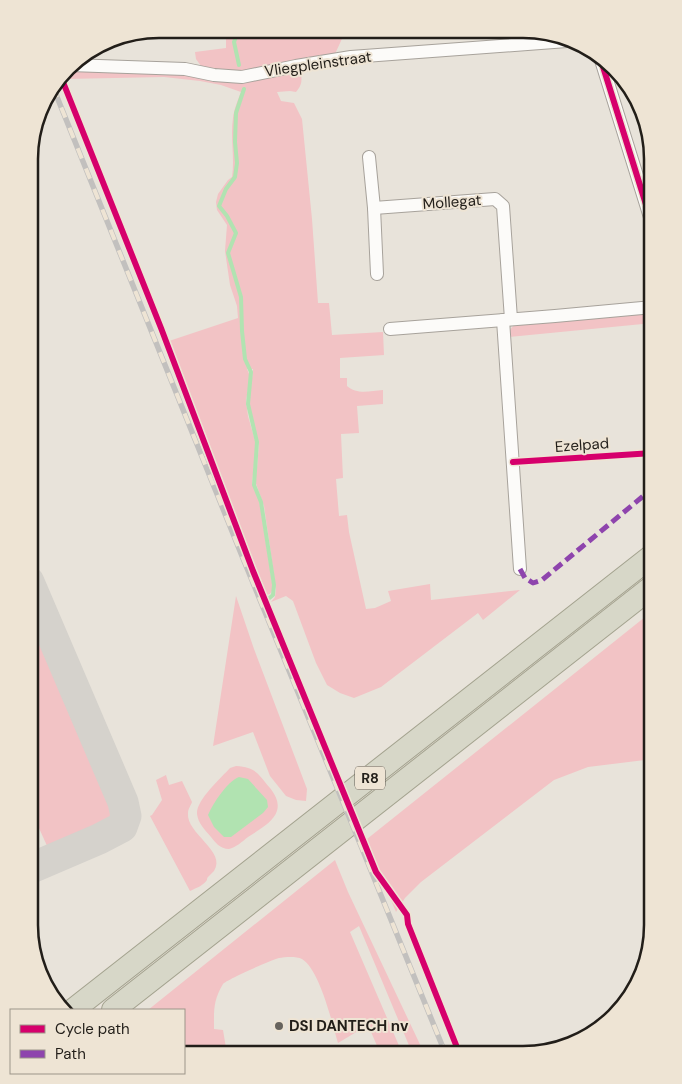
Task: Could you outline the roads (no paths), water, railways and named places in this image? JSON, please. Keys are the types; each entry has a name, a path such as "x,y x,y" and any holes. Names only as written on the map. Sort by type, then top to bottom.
{"highway":[{"name":"R8","path":"74,1009 644,562"},
{"name":"R8","path":"114,1009 644,593"},
{"path":"605,625 644,600"},
{"path":"65,1002 131,965"},
{"path":"120,1009 138,992"}],"street":[{"name":"Vliegpleinstraat","path":"82,65 185,69 214,75 242,77 296,66 351,58 555,42"},
{"path":"605,69 644,175"},
{"path":"369,157 374,208 377,274"},
{"name":"Mollegat","path":"374,208 495,199 503,206 520,569"},
{"path":"390,328 644,308"}],"waterway":[{"path":"236,38 234,42 239,65"},
{"path":"244,89 236,113 235,142 237,163 235,177 226,189 219,206 236,233 228,253 241,297 245,359 251,372 248,404 257,442 254,485 261,502 274,585 273,595 267,600"}],"railway":[{"path":"56,95 442,1046"}],"place":[{"name":"DSI DANTECH nv","path":"279,1026"}]}
